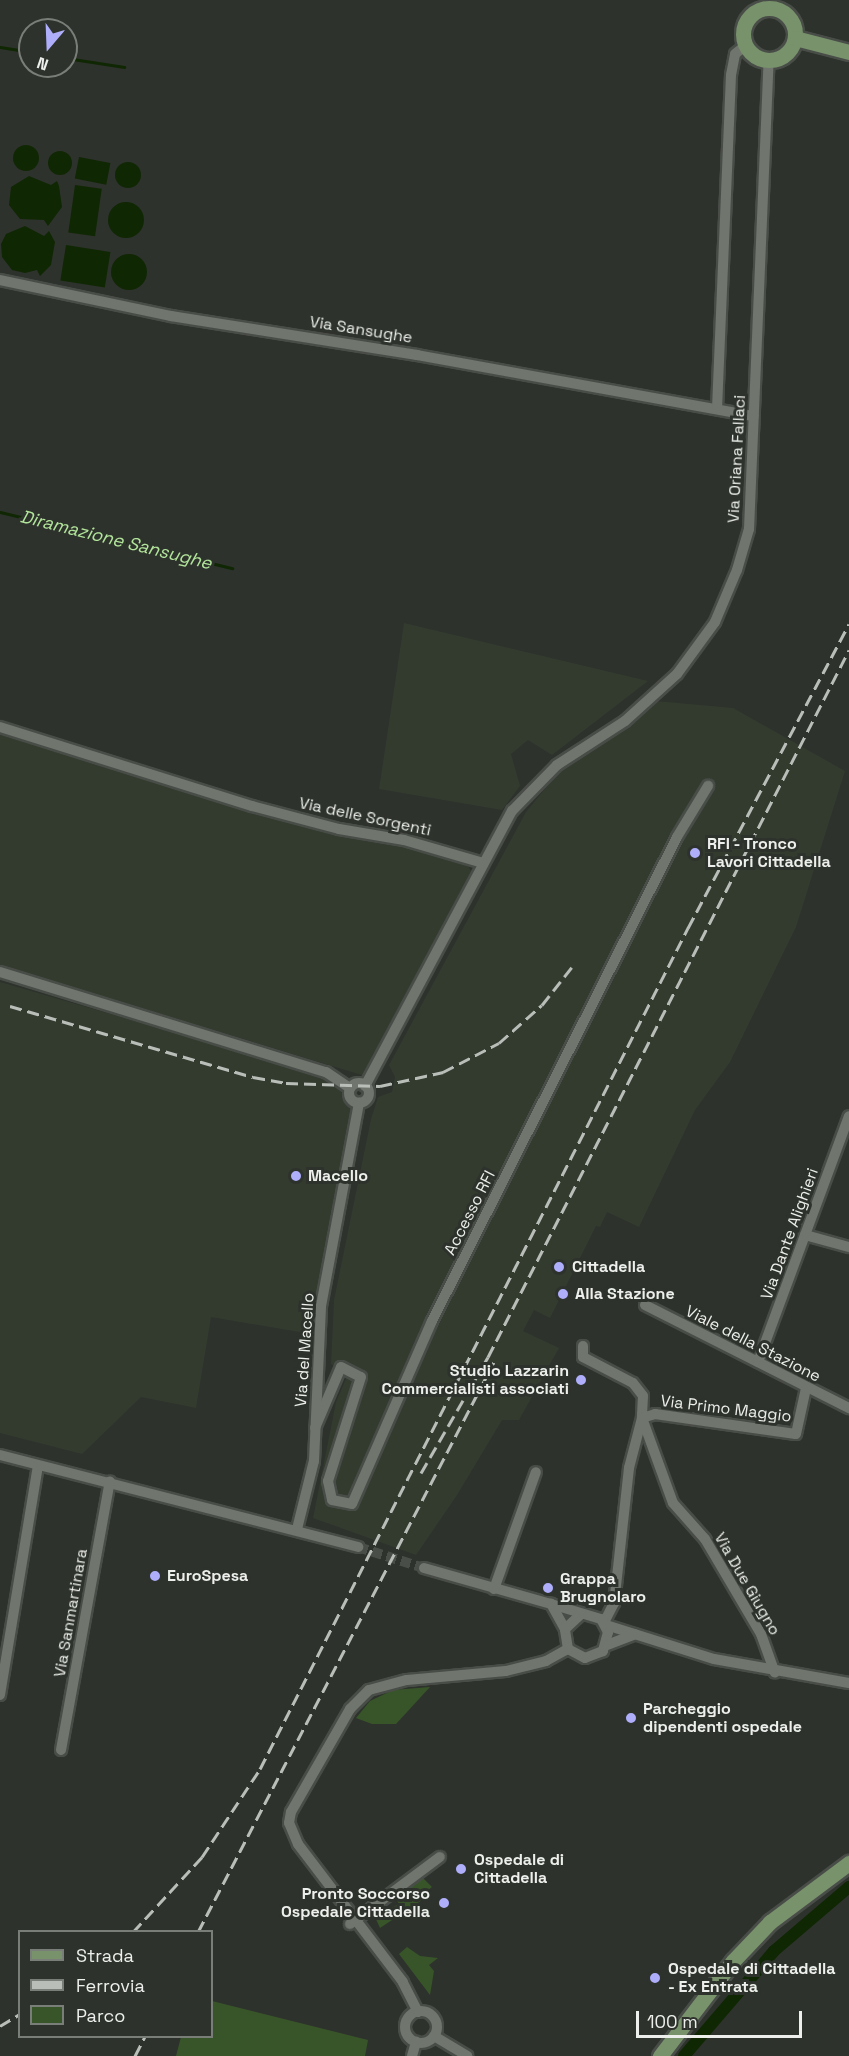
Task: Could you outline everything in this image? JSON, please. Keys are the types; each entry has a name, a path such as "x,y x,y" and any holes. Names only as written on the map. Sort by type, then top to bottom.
{"street":[{"path":"754,5 784,13 794,27 795,38 786,54 769,61 751,54 745,46 744,26 754,5"},
{"path":"795,38 849,52"},
{"path":"717,409 731,75 735,54 745,46"},
{"name":"Via Oriana Fallaci","path":"483,862 512,811 535,784 648,703 677,674 715,622 737,570 749,529 769,61"},
{"name":"Via Sansughe","path":"0,280 163,314 754,416"},
{"name":"Via delle Sorgenti","path":"0,728 252,806 339,829 404,840 483,862"},
{"name":"Accesso RFI","path":"315,1428 340,1369 361,1377 328,1481 332,1500 345,1505 357,1498 398,1394 437,1311 677,837 708,786"},
{"path":"350,1088 356,1084 365,1086 483,862"},
{"path":"0,972 327,1072 350,1088"},
{"name":"Via del Macello","path":"297,1529 314,1461 321,1306 359,1103 368,1095 365,1086"},
{"path":"350,1088 350,1098 359,1103"},
{"name":"Via Dante Alighieri","path":"758,1362 849,1116"},
{"path":"805,1235 849,1247"},
{"name":"Viale della Stazione","path":"645,1305 849,1408"},
{"name":"Via Primo Maggio","path":"583,1346 583,1357 633,1383 643,1396 642,1418 655,1414 796,1434 806,1388"},
{"path":"606,1646 605,1624 614,1603 629,1468 642,1418"},
{"name":"Via Due Giugno","path":"642,1418 673,1503 717,1558 761,1634 775,1673"},
{"path":"0,1455 297,1529 358,1547"},
{"path":"0,1695 38,1466"},
{"path":"494,1589 536,1472"},
{"name":"Via Sanmartinara","path":"61,1750 110,1481"},
{"path":"424,1568 580,1614 596,1616 605,1624 714,1659 775,1673 849,1683"},
{"path":"550,1604 565,1629 568,1649 578,1657 592,1658 606,1646 635,1634"},
{"path":"565,1629 580,1614"},
{"path":"434,2036 434,2019 418,2012 404,1982 353,1922 298,1844 289,1823 296,1801 350,1709 369,1690 387,1683 494,1673 546,1662 568,1649"},
{"path":"353,1922 440,1857"},
{"path":"660,2056 719,1978 770,1922 849,1863"},
{"path":"418,2012 407,2020 405,2029 416,2042 426,2042 434,2036"},
{"path":"434,2036 467,2056"},
{"path":"412,2056 416,2042"}],"shaded area":[{"path":"26,145 35,149 39,158 35,167 26,171 17,167 13,158 17,149"},
{"path":"60,151 69,154 72,163 69,172 60,175 51,172 48,163 51,154"},
{"path":"79,157 110,163 106,185 75,179"},
{"path":"128,162 137,166 141,175 137,184 128,188 119,184 115,175 119,166"},
{"path":"29,176 51,185 57,181 59,186 62,207 48,226 44,220 20,219 9,205 11,187"},
{"path":"75,185 102,189 95,236 68,233"},
{"path":"126,202 139,207 144,220 139,233 126,238 113,233 108,220 113,207"},
{"path":"25,226 44,236 49,231 55,242 51,265 40,276 37,270 25,273 12,270 2,257 1,244 6,234"},
{"path":"66,245 110,252 105,288 60,281"},
{"path":"129,254 142,259 147,272 142,285 129,290 116,285 111,272 116,259"},
{"path":"404,623 648,681 552,755 528,740 511,754 520,786 502,810 379,789"},
{"path":"644,700 733,708 845,771 796,927 730,1062 695,1110 639,1227 607,1212 600,1227 596,1226 550,1318 534,1310 523,1331 559,1348 519,1420 502,1420 457,1495 416,1555 313,1518 336,1402 348,1374 331,1364 334,1300 371,1119 378,1097 392,1092 395,1077 389,1065 526,812 571,757"},
{"path":"0,726 465,861 471,871 365,1076 0,965"},
{"path":"0,982 318,1074 343,1092 353,1108 311,1334 211,1317 196,1408 141,1397 82,1454 0,1433"}],"green space":[{"path":"430,1687 396,1724 372,1724 356,1718 370,1701 393,1690"},
{"path":"423,1878 432,1887 428,1890 431,1894 380,1928 375,1917 399,1904 396,1898"},
{"path":"407,1947 420,1956 438,1958 429,1965 434,1971 430,1995 399,1954"},
{"path":"213,2001 368,2040 365,2056 176,2056 181,2038 213,2038"}],"waterway":[{"name":"Diramazione Sansughe","path":"0,47 18,50"},
{"name":"Diramazione Sansughe","path":"78,60 124,67"},
{"name":"Diramazione Sansughe","path":"0,512 232,568"},
{"path":"684,2056 774,1951 849,1887"}],"tunnel":[{"path":"358,1547 424,1568"}],"railway":[{"path":"135,1930 202,1857 260,1769 688,928 849,624"},
{"path":"421,1473 488,1357 849,650"},
{"path":"10,1006 253,1077 286,1083 380,1086 443,1072 499,1043 542,1005 575,963"},
{"path":"199,1930 494,1362"},
{"path":"0,2026 18,2015"},
{"path":"135,2056 144,2038"}],"place":[{"name":"RFI - Tronco Lavori Cittadella","path":"695,853"},
{"name":"Macello","path":"296,1176"},
{"name":"Cittadella","path":"559,1267"},
{"name":"Alla Stazione","path":"563,1294"},
{"name":"Studio Lazzarin Commercialisti associati","path":"581,1380"},
{"name":"EuroSpesa","path":"155,1576"},
{"name":"Grappa Brugnolaro","path":"548,1588"},
{"name":"Parcheggio dipendenti ospedale","path":"631,1718"},
{"name":"Ospedale di Cittadella","path":"461,1869"},
{"name":"Pronto Soccorso Ospedale Cittadella","path":"444,1903"},
{"name":"Ospedale di Cittadella - Ex Entrata","path":"655,1978"}]}
